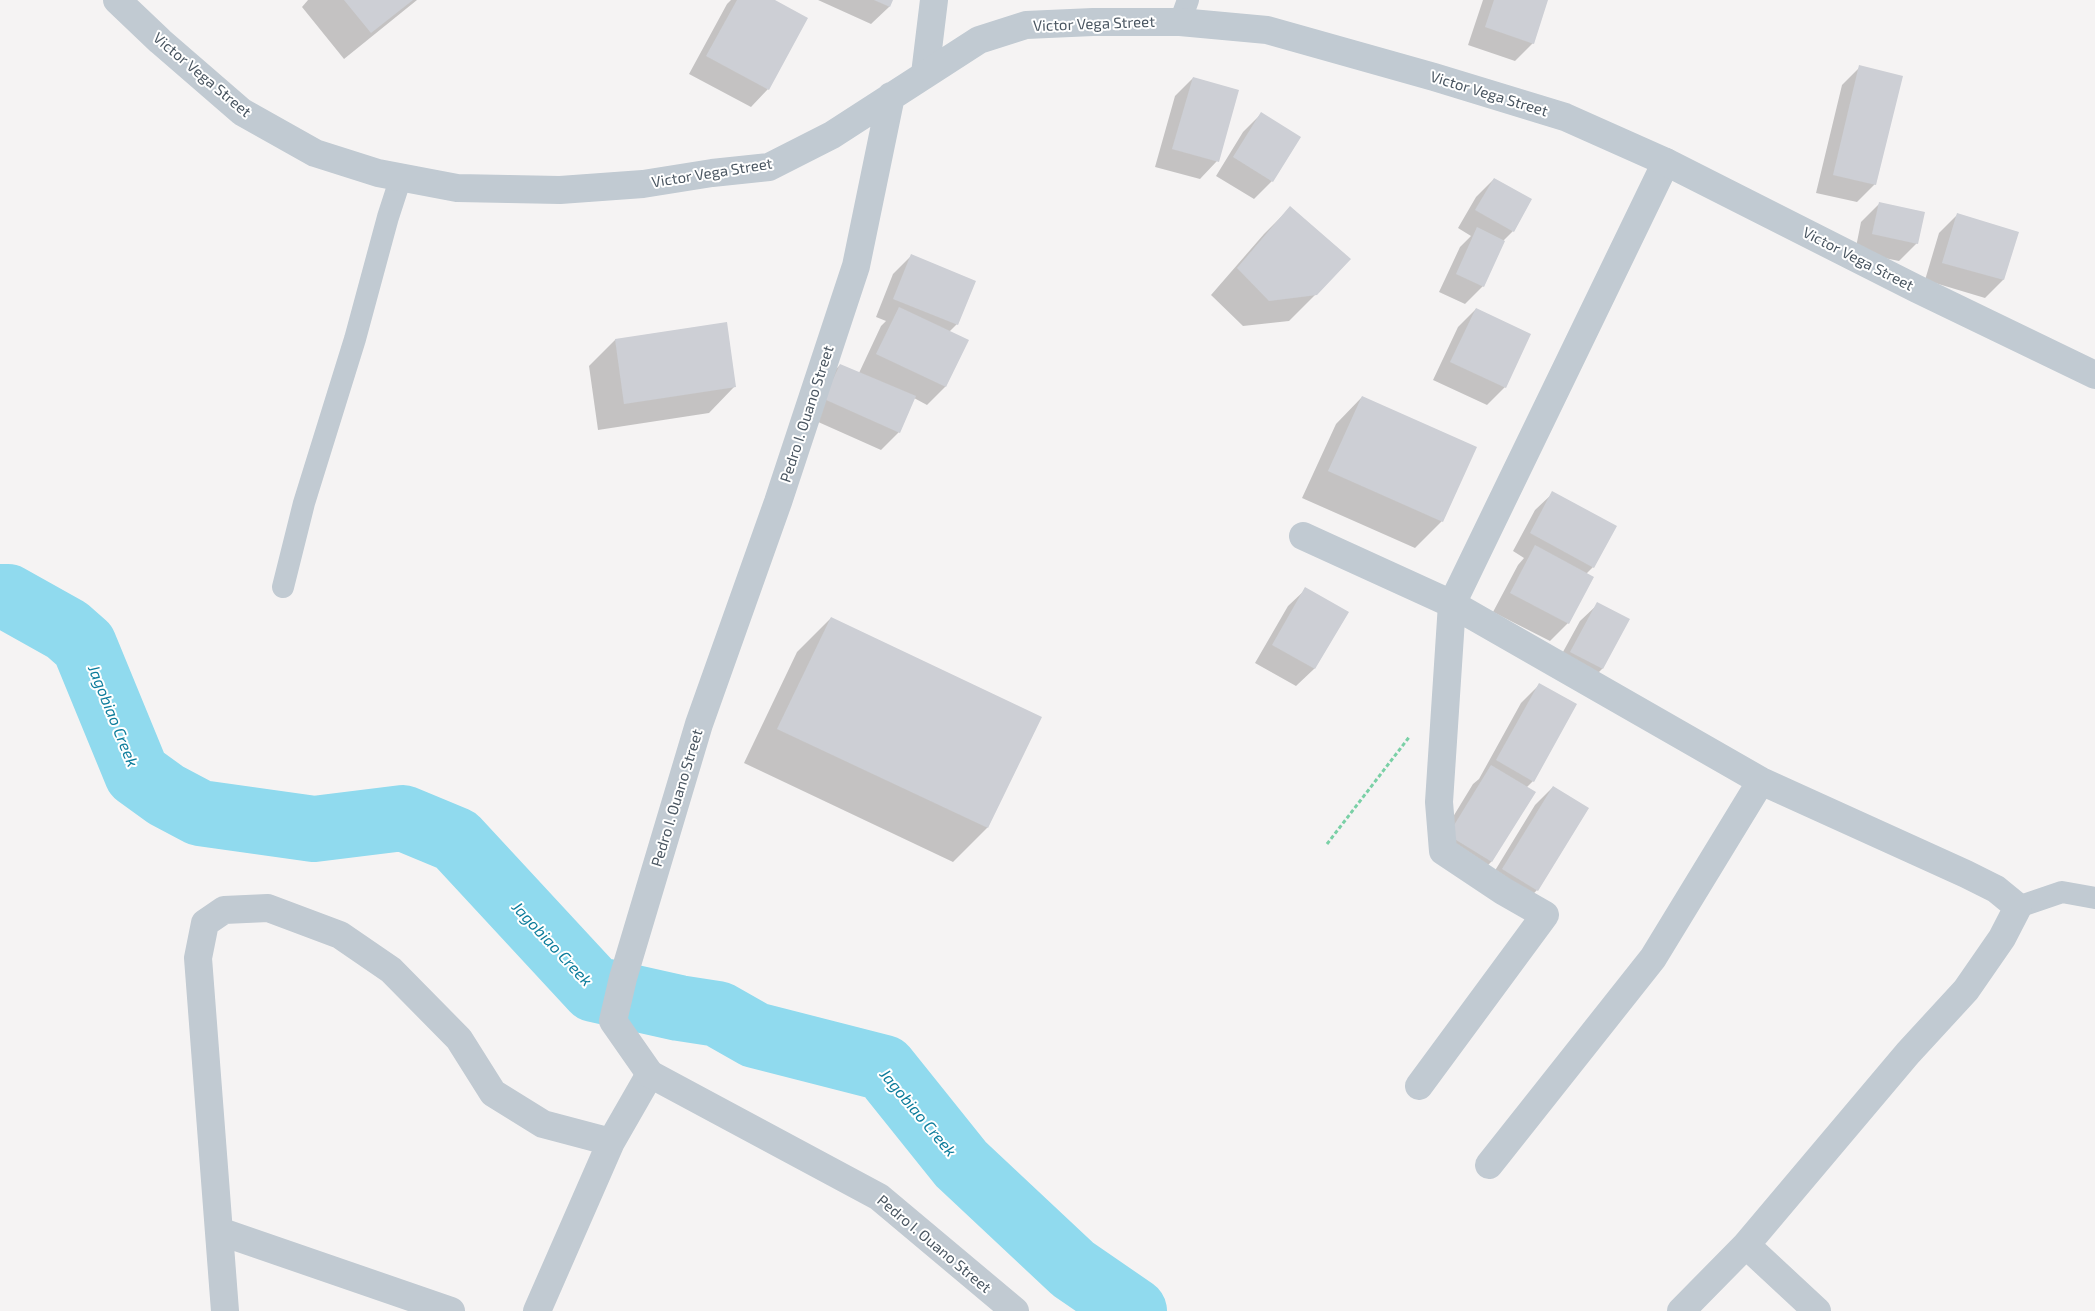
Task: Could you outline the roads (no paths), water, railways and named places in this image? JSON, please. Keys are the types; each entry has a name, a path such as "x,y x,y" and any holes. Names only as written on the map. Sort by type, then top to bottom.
{"street":[{"name":"Victor Vega Street","path":"117,0 160,41 242,112 314,152 378,173 457,188 560,190 643,184 769,166 832,135 979,40 1026,25 1093,22 1184,11 1267,30 1434,77 1565,117 1666,162 1917,289 2095,376"},
{"path":"925,74 934,0"},
{"name":"Pedro I. Ouano Street","path":"891,96 856,266 778,502 699,724 623,978 612,1021 650,1074 879,1197 1015,1311"},
{"path":"1419,1086 1544,915 1503,892 1443,851 1439,802 1452,604 1666,162"},
{"path":"1303,536 1452,604 1761,781 1966,874 1996,890 2018,907 2002,938 1966,990 1883,1082 1746,1245 1681,1311"},
{"path":"1490,1165 1653,958 1761,781"},
{"path":"225,1311 198,958 205,923 224,910 268,908 340,935 391,970 459,1039 493,1093 543,1124 611,1142"},
{"path":"537,1311 611,1142 650,1074"},
{"path":"219,1230 451,1311"},
{"path":"1746,1245 1817,1311"}],"lane":[{"path":"283,587 304,503 355,339 388,217 401,177"},
{"path":"2018,907 2062,892 2095,898"}],"waterway":[{"name":"Jagobiao Creek","path":"0,597 8,597 67,630 84,645 137,774 166,795 200,813 314,829 403,818 456,840 594,989 679,1008 718,1014 755,1035 884,1068 961,1164 1073,1269 1134,1311"}]}
